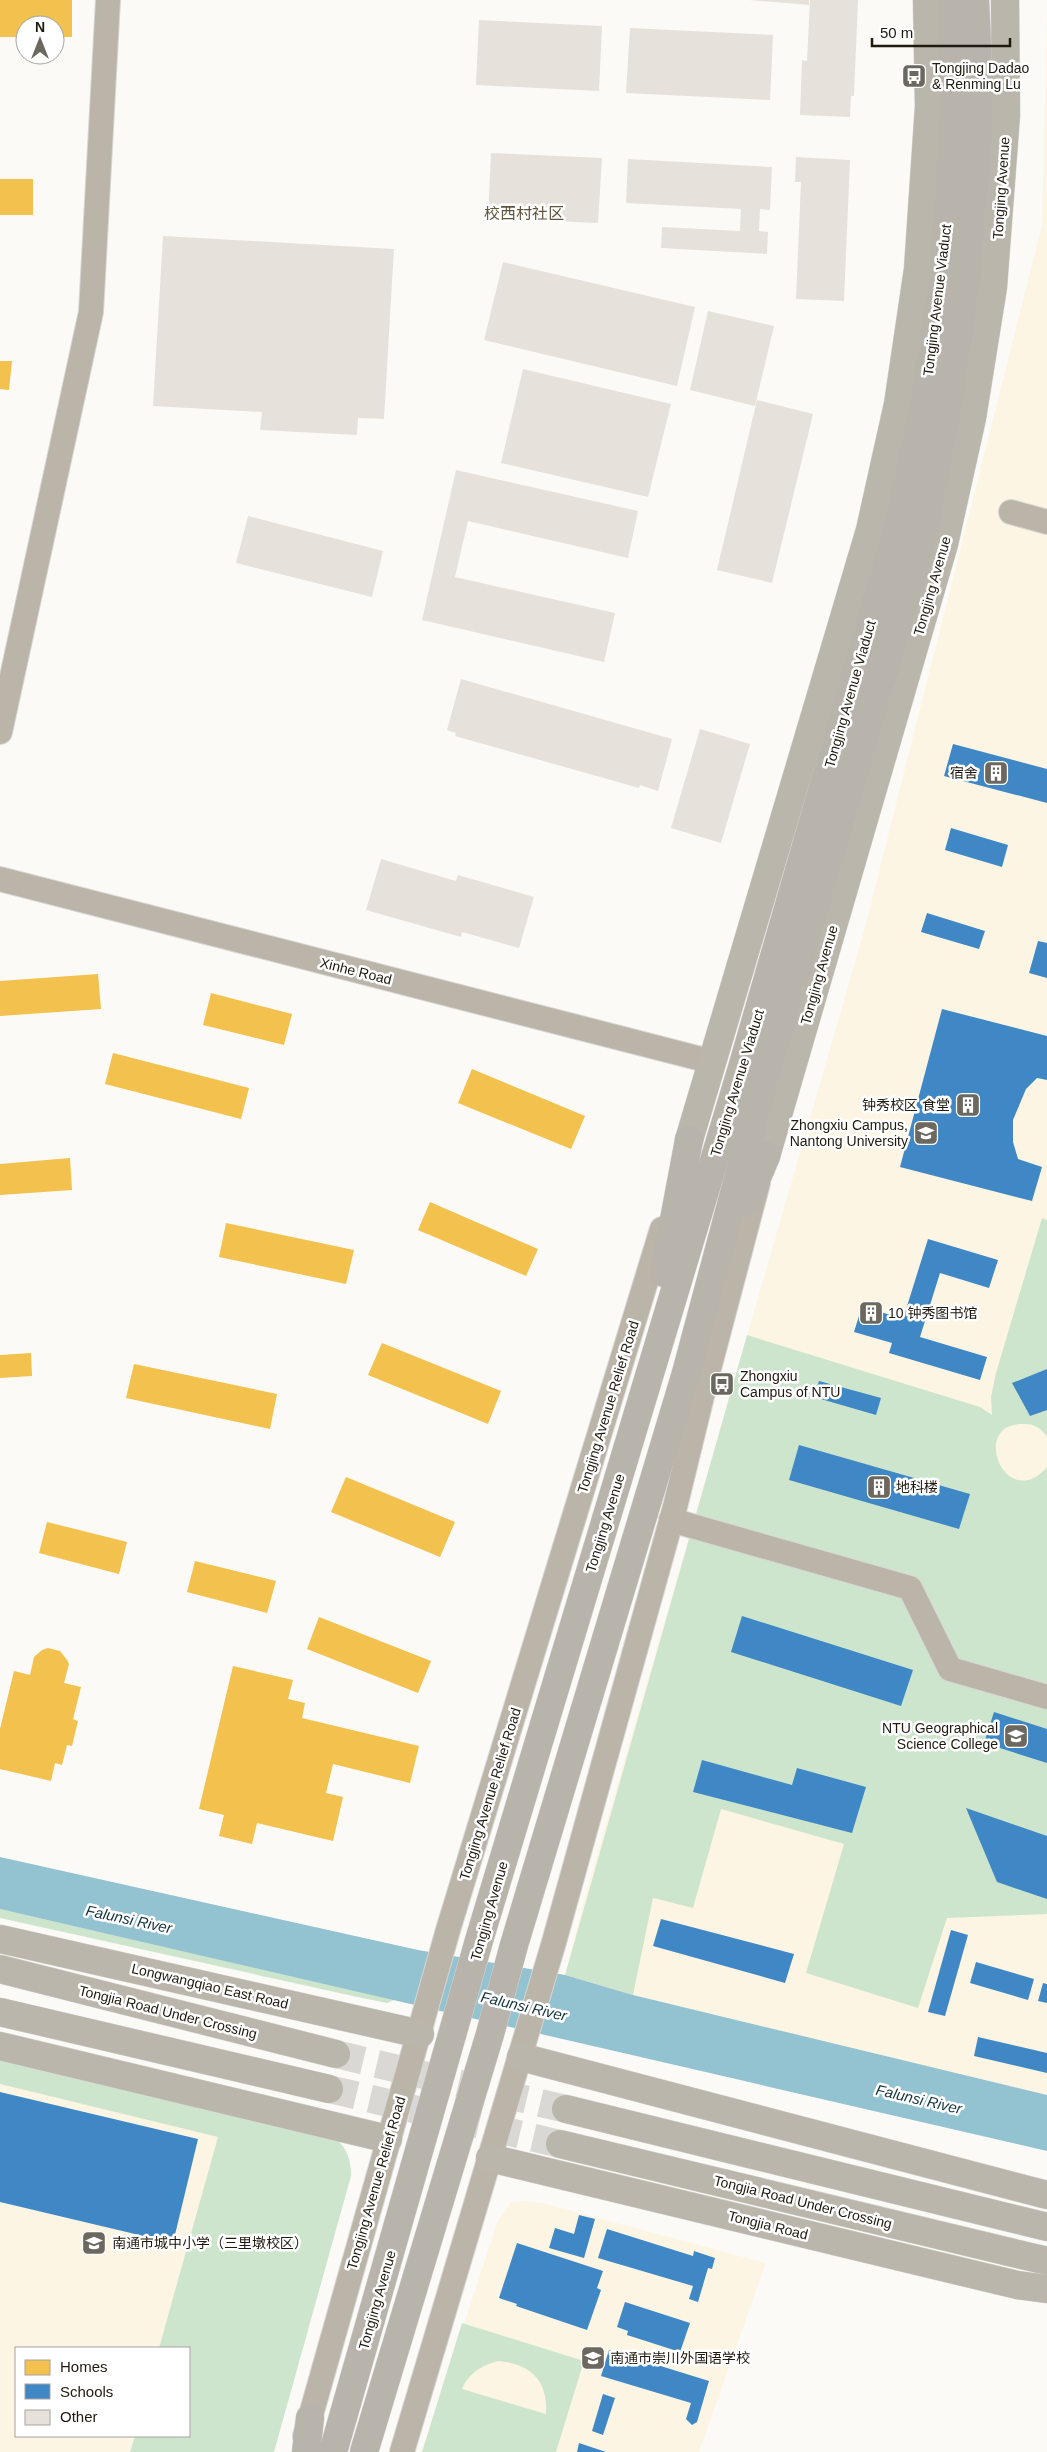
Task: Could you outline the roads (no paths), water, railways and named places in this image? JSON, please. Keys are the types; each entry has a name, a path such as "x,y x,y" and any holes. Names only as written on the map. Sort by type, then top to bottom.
{"highway":[{"name":"Tongjing Avenue Viaduct","path":"686,1373 766,1074 804,899 896,534 923,409 943,277 953,134 951,0"},
{"name":"Tongjing Avenue Viaduct","path":"650,1371 742,1068 804,899 922,540 947,412 966,281 980,111 975,0"},
{"path":"650,1371 662,1283 689,1140"},
{"path":"364,2452 686,1373 733,1238 766,1156"},
{"name":"Tongjing Avenue","path":"333,2452 480,1937 650,1371"},
{"path":"376,2452 386,2374"},
{"path":"306,2452 310,2418"}],"main road":[{"path":"689,1140 870,530 898,404 919,260 929,106 927,0"},
{"name":"Tongjing Avenue","path":"766,1156 944,544 972,418 993,287 1006,115 1005,0"},
{"name":"Longwangqiao East Road","path":"0,1939 421,2028"},
{"name":"Tongjia Road Under Crossing","path":"0,1969 336,2054"},
{"path":"0,2012 328,2089"},
{"path":"0,2046 388,2139"},
{"path":"522,2050 1047,2195"},
{"path":"566,2109 1047,2227"},
{"name":"Tongjia Road Under Crossing","path":"560,2144 1047,2261"},
{"name":"Tongjia Road","path":"490,2158 1008,2283 1047,2289"}],"street":[{"path":"0,732 90,312 108,0"},
{"path":"1011,512 1047,522"},
{"name":"Xinhe Road","path":"0,880 713,1062"},
{"name":"Tongjing Avenue Relief Road","path":"301,2452 448,1930 689,1140"},
{"path":"402,2452 550,1955 671,1520 766,1156"},
{"path":"671,1520 910,1588 950,1669 1047,1697"}],"water":[{"name":"Falunsi River","path":"0,1857 418,1950 565,1975 633,1995 1047,2095 1047,2151 0,1909"}],"tunnel":[{"path":"336,2054 566,2109"},
{"path":"329,2089 560,2144"}],"place":[{"name":"Tongjing Dadao & Renming Lu","path":"914,76"},
{"name":"宿舍","path":"996,773"},
{"name":"钟秀校区 食堂","path":"968,1105"},
{"name":"Zhongxiu Campus, Nantong University","path":"926,1133"},
{"name":"10 钟秀图书馆","path":"871,1313"},
{"name":"Zhongxiu Campus of NTU","path":"722,1384"},
{"name":"地科楼","path":"879,1487"},
{"name":"NTU Geographical Science College","path":"1016,1736"},
{"name":"南通市城中小学（三里墩校区）","path":"94,2243"},
{"name":"南通市崇川外国语学校","path":"593,2358"}],"district":[{"name":"校西村社区","path":"524,213"}]}
